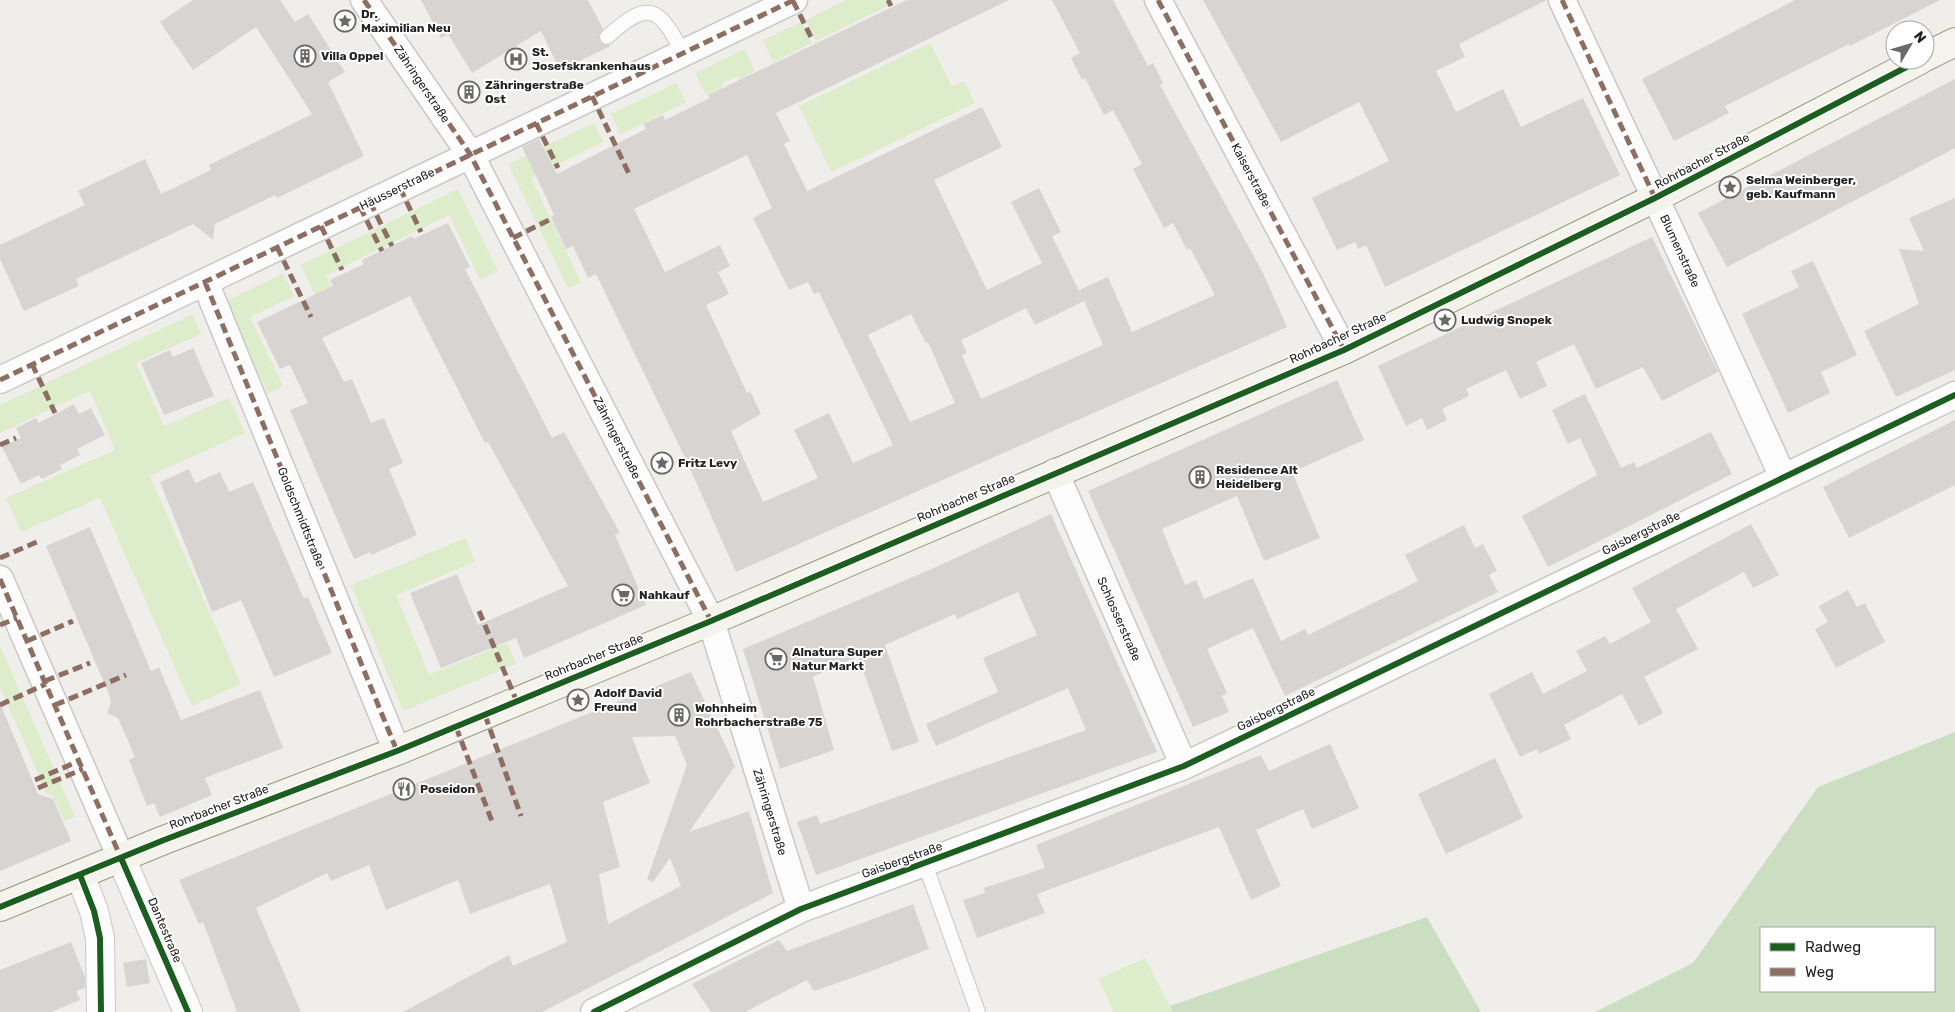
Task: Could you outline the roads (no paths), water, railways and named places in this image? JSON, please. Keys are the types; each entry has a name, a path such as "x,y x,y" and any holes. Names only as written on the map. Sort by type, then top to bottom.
{"main road":[{"path":"1935,52 1955,42"},
{"name":"Rohrbacher Straße","path":"0,907 398,751 711,621 1055,472 1344,350 1655,198 1901,70"}],"street":[{"name":"Zähringerstraße","path":"364,0 470,154 711,621 801,909"},
{"name":"Häusserstraße","path":"0,380 794,0"},
{"name":"Kaiserstraße","path":"1158,0 1344,350"},
{"name":"Blumenstraße","path":"1562,0 1783,477"},
{"name":"Goldschmidtstraße","path":"204,282 398,751"},
{"name":"Gaisbergstraße","path":"594,1012 801,909 1184,766 1955,395"},
{"name":"Schlosserstraße","path":"1055,472 1184,766"},
{"name":"Dantestraße","path":"0,579 188,1012"},
{"path":"80,875 94,911 100,938 101,1012"}],"lane":[{"path":"607,36 624,16 638,8 651,8 666,19 683,53"},
{"path":"924,864 978,1012"}],"place":[{"name":"Dr. Maximilian Neu","path":"345,21"},
{"name":"Villa Oppel","path":"305,56"},
{"name":"St. Josefskrankenhaus","path":"516,59"},
{"name":"Zähringerstraße Ost","path":"469,92"},
{"name":"Selma Weinberger, geb. Kaufmann","path":"1730,187"},
{"name":"Ludwig Snopek","path":"1445,320"},
{"name":"Fritz Levy","path":"662,463"},
{"name":"Residence Alt Heidelberg","path":"1200,477"},
{"name":"Nahkauf","path":"623,595"},
{"name":"Alnatura Super Natur Markt","path":"776,659"},
{"name":"Adolf David Freund","path":"578,700"},
{"name":"Wohnheim Rohrbacherstraße 75","path":"679,715"},
{"name":"Poseidon","path":"404,789"}]}
